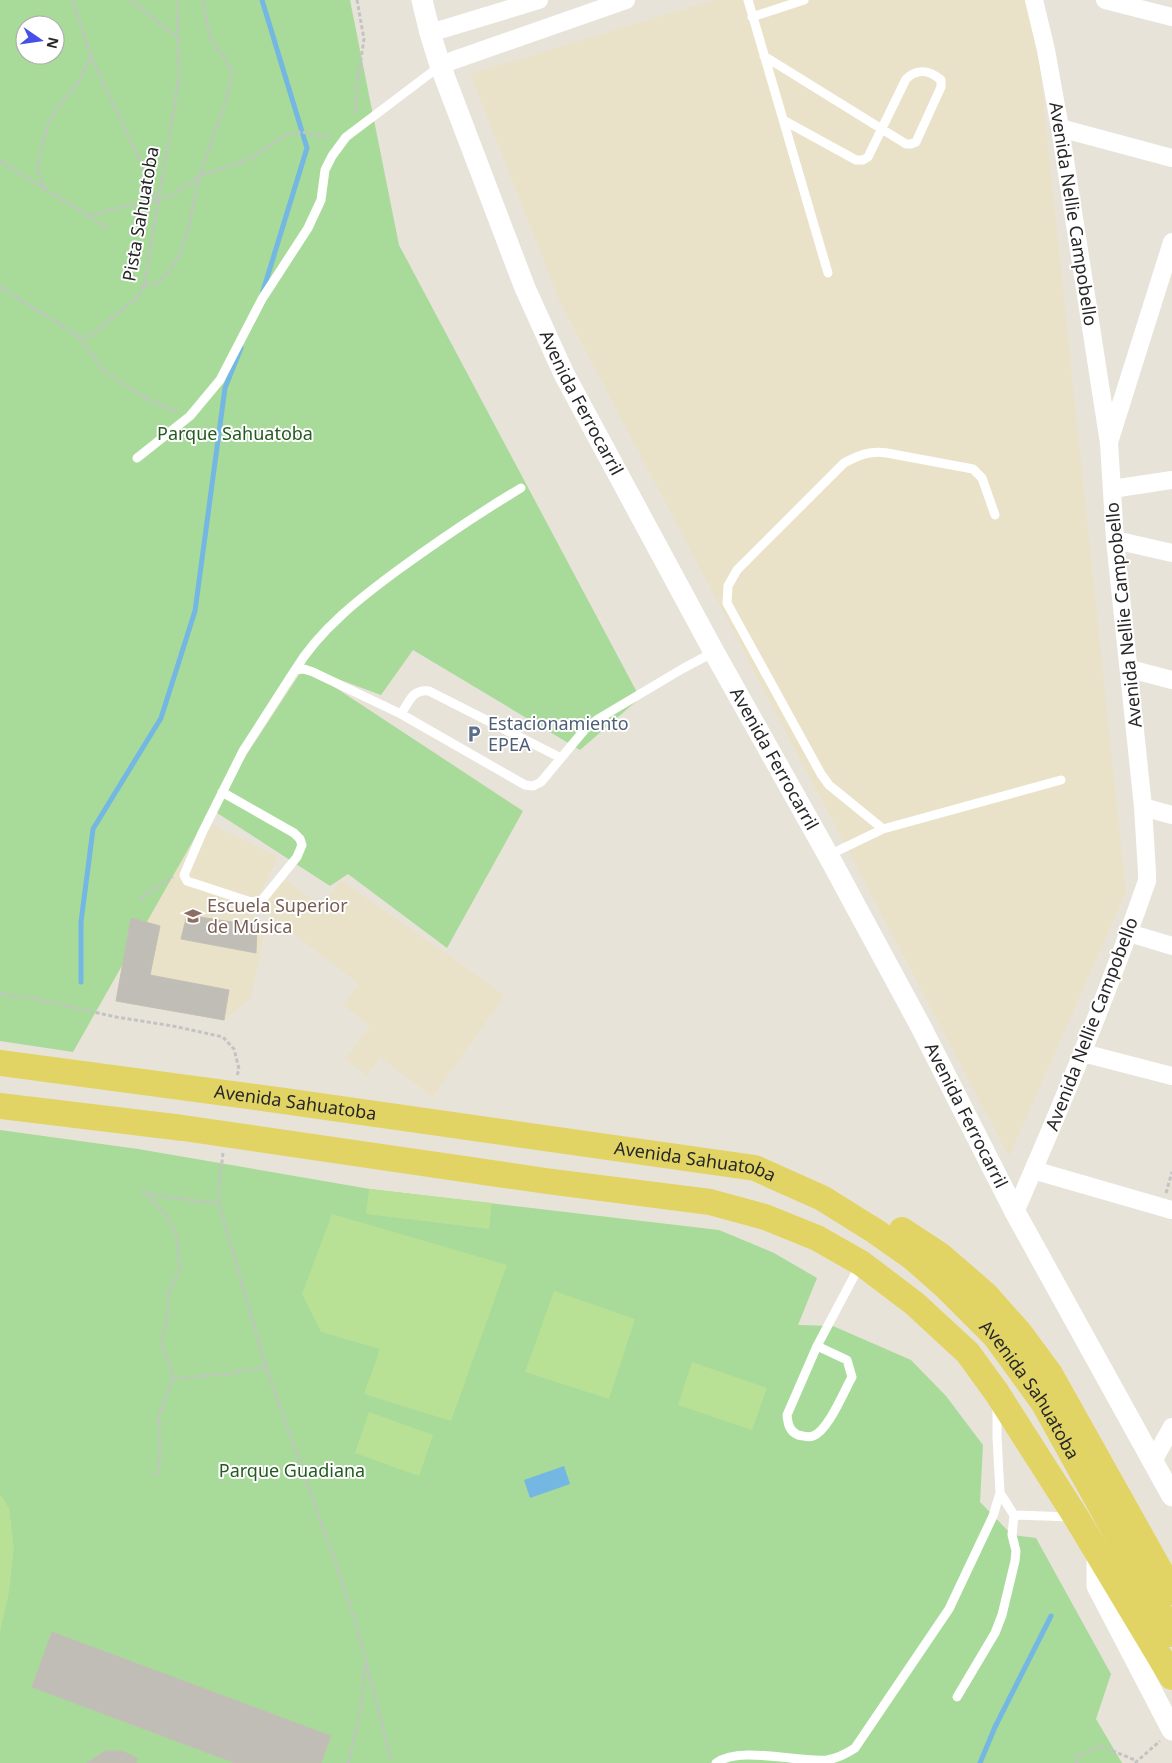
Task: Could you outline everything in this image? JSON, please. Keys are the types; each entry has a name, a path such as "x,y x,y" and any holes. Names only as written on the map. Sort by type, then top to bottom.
{"main road":[{"name":"Avenida Sahuatoba","path":"0,1063 277,1100 755,1168 822,1198 912,1257 946,1287 995,1336 1043,1402 1172,1634"},
{"name":"Avenida Sahuatoba","path":"0,1106 183,1128 546,1182 710,1202 765,1217 817,1238 862,1263 915,1304 968,1353 997,1393 1076,1517 1172,1677"},
{"path":"755,1168 795,1171 827,1185 880,1214 940,1255 985,1294 1019,1332 1050,1374 1172,1592"}],"street":[{"name":"Avenida Ferrocarril","path":"422,0 440,65 525,288 564,374 714,652 828,855 921,1027 1015,1212 1172,1496"},
{"path":"430,34 538,0"},
{"name":"Avenida Nellie Campobello","path":"1015,1212 1083,1053 1129,933 1146,881 1143,808 1130,669 1115,540 1109,443 1060,128 1046,50 1034,0"},
{"path":"1106,0 1172,18"},
{"path":"440,65 619,1"},
{"path":"1060,128 1172,158"},
{"path":"1109,443 1172,242"},
{"path":"1112,489 1172,480"},
{"path":"1115,540 1172,553"},
{"path":"1130,669 1172,680"},
{"path":"1143,808 1172,815"},
{"path":"1129,933 1172,946"},
{"path":"1083,1053 1172,1076"},
{"path":"1033,1170 1172,1210"},
{"path":"1153,1461 1172,1427"},
{"path":"1097,1554 1097,1586 1169,1733"}],"lane":[{"path":"748,0 828,273"},
{"path":"752,16 804,0"},
{"path":"764,56 882,130 906,144 916,142 941,87 941,80 919,70 913,72 906,79 882,130 868,157 863,160 856,160 783,120"},
{"path":"137,458 190,416 220,380 262,299 308,228 321,200 325,170 332,156 346,137 440,65"},
{"path":"883,829 829,785 821,774 727,603 728,586 737,570 844,463 864,453 888,452 973,469 982,478 996,515"},
{"path":"222,792 294,833 300,839 302,845 298,857 259,902 251,902 187,882 184,875 202,833 222,792 243,751 316,641 370,591 472,518 521,488"},
{"path":"295,670 304,669 313,672 402,714 525,785 533,786 541,782 586,728 598,719 714,652"},
{"path":"402,714 416,692 421,690 429,691 561,758"},
{"path":"828,855 883,829 1061,780"},
{"path":"817,1346 847,1360 852,1377 823,1429 813,1436 804,1437 794,1433 788,1425 787,1416 817,1346 862,1263"},
{"path":"716,1763 721,1759 737,1755 826,1760 844,1755 855,1748 950,1608 992,1516 1000,1493 997,1393"},
{"path":"957,1697 994,1633 1002,1615 1016,1561 1012,1534 1014,1515 1000,1493"},
{"path":"1014,1515 1076,1517"}],"path":[{"path":"72,0 91,56 158,200"},
{"path":"130,0 178,38"},
{"name":"Pista Sahuatoba","path":"78,336 89,337 97,331 137,298 144,285 179,79 177,0"},
{"path":"144,285 157,284 178,258 186,238 200,176 223,112 230,86 232,70 210,38 203,0"},
{"path":"357,0 364,39 356,92 357,129"},
{"path":"44,188 38,168 47,126 59,105 77,85 91,56"},
{"path":"88,216 172,195 200,176 251,158 288,134 302,132 320,136 334,135 346,137"},
{"path":"0,161 108,228"},
{"path":"0,287 78,336 105,372 143,397 190,416"},
{"path":"0,994 36,999 116,1017 173,1026 223,1037 234,1049 239,1069 237,1078"},
{"path":"225,1144 218,1188 219,1204 266,1367 334,1556 358,1630 392,1763"},
{"path":"144,1189 146,1194 167,1216 176,1233 180,1269 168,1293 167,1321 161,1344 171,1367 172,1380 159,1414 160,1459 156,1476"},
{"path":"146,1194 219,1204"},
{"path":"172,1380 266,1367"},
{"path":"348,1763 360,1715 365,1661"},
{"path":"1077,1763 1076,1757 1100,1746 1136,1762 1169,1733"}],"shaded area":[{"path":"714,0 1025,0 1035,20 1126,892 1009,1157 560,302 470,74"},
{"name":"Escuela Superior de Música","path":"193,815 278,857 251,913 266,926 251,998 224,1020 116,1001 131,919"},
{"path":"282,877 322,907 341,880 505,995 433,1097 380,1058 367,1076 345,1059 370,1026 343,1005 359,984 259,908"}],"green space":[{"name":"Parque Sahuatoba","path":"0,0 350,0 399,245 640,698 580,750 413,650 381,695 295,663 222,792 304,667 523,811 447,948 348,874 330,886 211,809 73,1052 0,1041"},
{"name":"Parque Guadiana","path":"0,1130 138,1149 370,1189 719,1230 774,1253 817,1278 798,1325 833,1326 911,1360 946,1396 983,1445 980,1502 1012,1535 1036,1538 1111,1674 1096,1719 1122,1763 0,1763"},
{"path":"369,1189 492,1203 489,1229 366,1214"},
{"path":"332,1214 507,1265 451,1421 364,1394 380,1349 321,1332 302,1294"},
{"path":"554,1291 635,1319 609,1399 525,1372"},
{"path":"692,1362 767,1388 752,1430 678,1405"},
{"path":"369,1412 433,1435 419,1476 355,1453"},
{"path":"0,1494 9,1508 14,1548 9,1592 0,1633"}],"water":[{"path":"564,1466 570,1484 530,1498 524,1480"}],"building":[{"name":"Escuela Superior de Música","path":"187,915 257,926 256,953 181,939"},
{"name":"Escuela Superior de Música","path":"131,918 160,926 150,975 229,990 224,1020 116,1001"},
{"path":"52,1632 331,1736 321,1763 235,1763 32,1687"},
{"path":"105,1751 123,1751 138,1759 136,1763 87,1763"}],"waterway":[{"path":"262,0 307,148 263,291"},
{"path":"81,982 81,922 93,829 161,718 195,611 225,388 241,348"},
{"path":"980,1763 995,1727 1051,1616"}],"place":[{"name":"Estacionamiento EPEA","path":"474,734"},
{"name":"Escuela Superior de Música","path":"193,916"}]}
